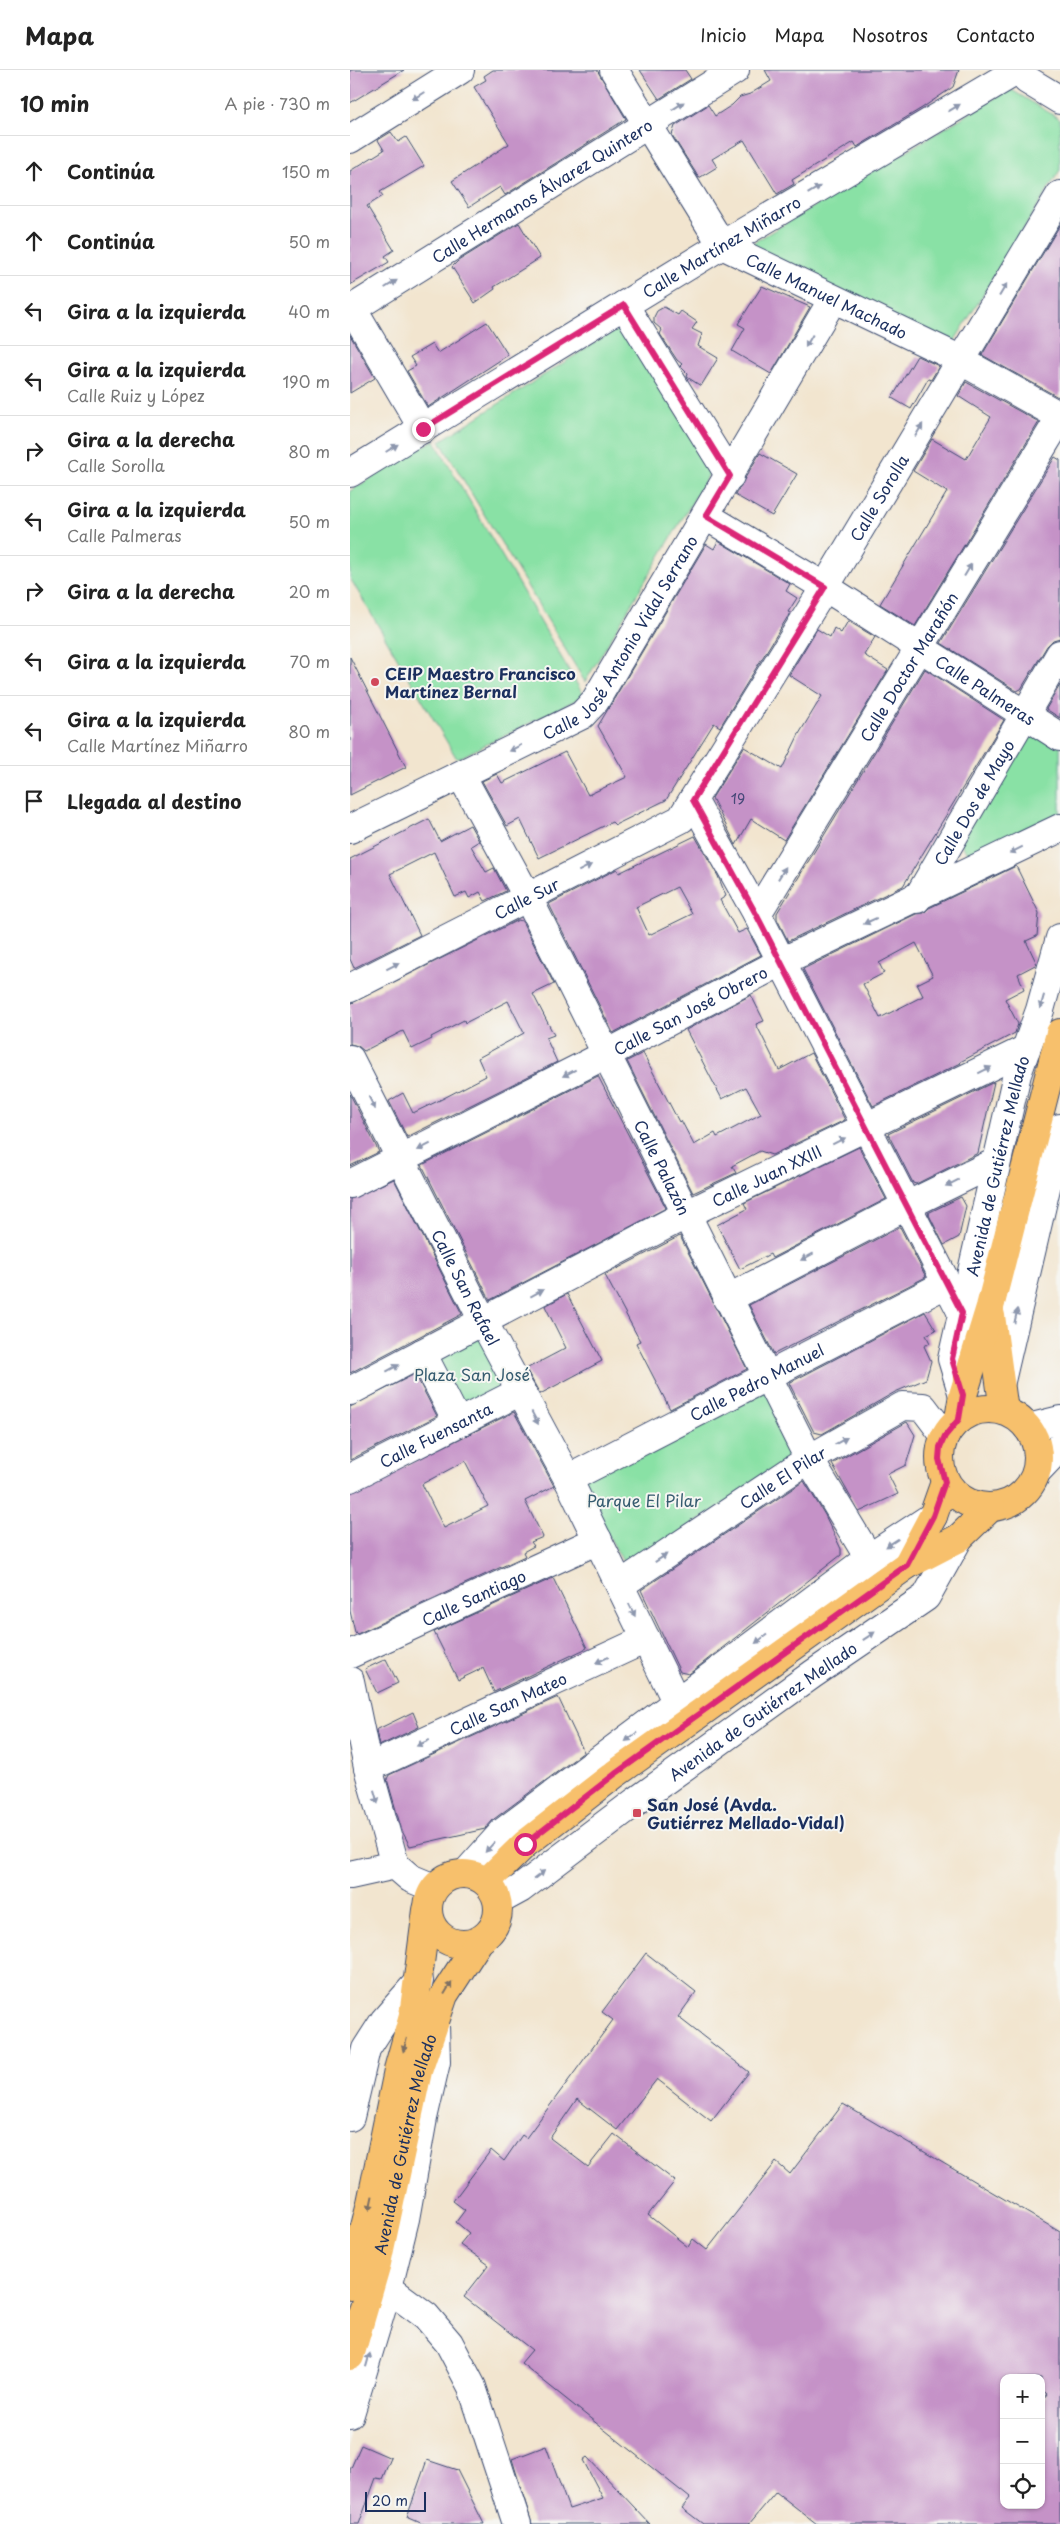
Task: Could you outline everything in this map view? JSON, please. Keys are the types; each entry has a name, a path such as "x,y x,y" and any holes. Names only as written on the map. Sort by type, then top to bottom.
{"main road":[{"name":"Avenida de Gutiérrez Mellado","path":"955,1417 990,1307 1060,1033"},
{"name":"Avenida de Gutiérrez Mellado","path":"990,1307 1004,1411"},
{"path":"980,1410 1004,1411 1017,1418 1028,1428 1035,1442 1038,1456 1036,1471 1024,1492 1003,1505 991,1508 975,1506 958,1497 945,1482 939,1459 955,1417 980,1410"},
{"path":"907,1565 933,1516 945,1482"},
{"name":"Avenida de Gutiérrez Mellado","path":"484,1885 525,1844 615,1774 907,1565 959,1538 991,1508"},
{"path":"449,1877 484,1885 499,1913 496,1924 489,1934 479,1941 468,1944 456,1944 445,1940 433,1927 431,1899 449,1877"},
{"name":"Avenida de Gutiérrez Mellado","path":"350,2286 354,2262 413,2016 431,1899"},
{"name":"Avenida de Gutiérrez Mellado","path":"350,2356 377,2263 418,2071 444,1996 479,1941"}],"street":[{"path":"350,139 460,70"},
{"path":"614,70 722,245"},
{"name":"Calle Hermanos Álvarez Quintero","path":"351,309 648,126 735,70"},
{"path":"1019,70 1027,80 1060,100"},
{"name":"Calle Martínez Miñarro","path":"350,473 722,245 1019,70"},
{"name":"Calle Sorolla","path":"693,800 825,587 1060,195"},
{"name":"Calle Manuel Machado","path":"722,245 961,360 1060,417"},
{"name":"Calle José Antonio Vidal Serrano","path":"350,830 582,716 595,701 730,476 833,299"},
{"path":"624,305 730,476"},
{"path":"351,309 423,429"},
{"name":"Calle Doctor Marañón","path":"756,914 921,648 1060,417"},
{"name":"Calle Palmeras","path":"706,516 825,587 1060,736"},
{"name":"Calle Dos de Mayo","path":"917,899 1060,654"},
{"name":"Calle Palazón","path":"461,775 528,898 766,1377 809,1459 869,1558"},
{"path":"693,800 756,914 962,1313"},
{"name":"Calle Sur","path":"350,988 681,819 693,800"},
{"name":"Calle San José Obrero","path":"350,1184 605,1055 781,962 917,899 1060,828"},
{"name":"Avenida de Gutiérrez Mellado","path":"955,1417 952,1359 962,1313 1017,1074 1040,1010 1060,938"},
{"name":"Calle Juan XXIII","path":"350,1391 685,1215 1026,1049"},
{"name":"Calle San Rafael","path":"350,1059 483,1321 568,1479 677,1703"},
{"name":"Avenida de Gutiérrez Mellado","path":"1001,1381 1060,1128"},
{"path":"727,1299 906,1206 996,1162"},
{"name":"Calle Pedro Manuel","path":"568,1479 946,1284"},
{"path":"422,1353 458,1423"},
{"name":"Calle Fuensanta","path":"350,1478 521,1391"},
{"name":"Calle El Pilar","path":"620,1585 809,1459 903,1406 923,1407 955,1417"},
{"path":"1028,1428 1060,1420"},
{"path":"1036,1471 1060,1447"},
{"path":"484,1885 503,1832 869,1558 933,1516"},
{"name":"Avenida de Gutiérrez Mellado","path":"484,1885 520,1889 635,1802 813,1674 926,1597 959,1538"},
{"name":"Calle Santiago","path":"350,1654 598,1540"},
{"name":"Calle San Mateo","path":"368,1768 646,1639"},
{"path":"350,1681 368,1768 395,1865 431,1899"},
{"path":"350,1875 395,1865"},
{"path":"350,2117 366,2049 384,2021 418,1981"},
{"path":"350,2414 388,2288 405,2219 423,2118 436,2062 435,2018"},
{"path":"388,2288 426,2316 449,2343 472,2387 517,2524"}],"green space":[{"path":"1010,89 1060,119 1060,170 947,353 751,244"},
{"path":"623,325 712,469 585,682 440,441"},
{"path":"434,440 584,696 457,759 350,578 350,491"},
{"path":"1025,714 1060,737 1060,828 977,869 955,834"},
{"name":"Plaza San José","path":"483,1321 521,1391 458,1423 422,1353"},
{"name":"Parque El Pilar","path":"764,1386 798,1457 626,1567 578,1481"}],"building":[{"path":"350,70 404,70 350,103"},
{"path":"493,70 597,70 626,119 505,195 500,187 469,207 452,181 509,144 474,87 486,80 484,76"},
{"path":"640,70 685,70 691,79 659,99"},
{"path":"765,70 959,70 953,87 857,147 854,142 792,180 794,184 777,194 744,140 712,159 717,167 699,178 672,135 675,126 708,105 715,116 732,105 740,97 750,94 771,81"},
{"path":"391,132 398,142 406,137 424,166 380,192 383,196 367,206 394,250 385,256 389,262 350,285 350,171 384,150 378,140"},
{"path":"519,223 540,258 494,287 495,289 475,303 452,267 458,261"},
{"path":"1060,225 1060,394 1058,397 982,355"},
{"path":"762,286 810,307 771,374 732,351 745,328 738,324"},
{"path":"664,307 678,315 681,311 697,322 692,329 702,334 698,346 718,358 701,386 687,377 688,374 680,366 682,364 677,360 660,334 662,330 654,323 657,311"},
{"path":"487,322 508,355 428,407 407,371 416,366 410,357 432,344 438,353"},
{"path":"350,335 375,378 350,393"},
{"path":"917,356 939,366 931,380 928,379 911,409 892,398"},
{"path":"966,382 1039,422 915,626 880,604 947,492 913,471 932,439 966,459 991,417 958,396"},
{"path":"760,453 797,474 772,516 735,495"},
{"path":"1055,457 1060,460 1060,638 1053,640 1047,646 1021,689 1017,691 941,643"},
{"path":"718,541 790,584 786,591 797,598 788,612 790,613 720,727 714,723 666,800 615,825 612,822 539,858 520,819 507,826 482,781 497,774 502,783 565,752 588,795 627,777 598,726 706,544 714,549"},
{"path":"848,621 875,637 864,655 888,670 784,840 751,819 736,845 712,798 744,747 782,769 799,734 822,696 789,675 817,629 830,637 834,628 841,633"},
{"path":"350,657 406,767 350,795"},
{"path":"925,669 1004,720 903,886 788,941 777,919 777,913"},
{"path":"1060,685 1060,718 1046,709"},
{"path":"429,819 440,841 470,825 479,841 471,846 486,872 494,868 506,891 485,901 480,892 469,898 466,892 455,897 434,852 390,874 420,935 354,968 350,959 350,859"},
{"path":"695,836 718,876 726,896 720,900 738,933 747,929 761,955 613,1033 549,904 617,869 619,873","holes":["677,887 692,914 649,935 636,907"]},
{"path":"1016,866 1039,913 1037,936 1026,941 1037,964 1018,974 1024,989 1005,999 1018,1024 1015,1033 961,1063 873,1106 803,969 916,914 924,913 929,908","holes":["916,943 933,976 917,984 923,996 880,1018 863,984 884,973 879,963"]},
{"path":"518,920 522,921 554,984 533,994 554,1035 546,1038 557,1062 407,1137 389,1101 403,1093 413,1113 442,1099 486,1076 478,1058 524,1033 508,1001 465,1023 464,1020 412,1049 403,1031 364,1051 358,1046 350,1044 350,1004"},
{"path":"751,995 764,1021 756,1024 779,1070 811,1053 845,1120 772,1155 760,1151 732,1166 736,1173 693,1193 627,1061 643,1053 679,1122 681,1120 694,1145 715,1133 717,1137 761,1114 746,1087 722,1099 686,1030"},
{"path":"598,1076 666,1208 490,1300 422,1165"},
{"path":"994,1082 978,1153 916,1184 913,1183 888,1134"},
{"path":"350,1094 379,1152 350,1166"},
{"path":"859,1147 886,1199 772,1258 770,1254 740,1269 717,1225 747,1209 744,1203"},
{"path":"394,1179 462,1314 350,1373 350,1199"},
{"path":"961,1197 966,1206 959,1237 944,1245 928,1213"},
{"path":"900,1227 926,1277 774,1354 749,1305"},
{"path":"680,1236 747,1369 670,1409 636,1343 640,1341 605,1275"},
{"path":"567,1294 602,1361 540,1394 526,1369 566,1348 545,1306"},
{"path":"925,1312 936,1330 926,1335 930,1343 924,1346 931,1361 926,1379 895,1392 822,1434 814,1432 789,1383"},
{"path":"415,1374 437,1416 350,1460 350,1407"},
{"path":"514,1412 554,1486 525,1501 543,1537 531,1542 534,1546 523,1552 525,1556 357,1634 350,1611 350,1493","holes":["465,1461 488,1506 444,1528 422,1484"]},
{"path":"907,1422 915,1435 906,1465 888,1474 898,1494 859,1512 832,1464"},
{"path":"804,1481 825,1515 841,1549 841,1555 689,1674 680,1672 641,1590"},
{"path":"553,1578 587,1648 494,1692 483,1668 458,1680 434,1632"},
{"path":"386,1659 398,1683 377,1693 365,1669"},
{"path":"558,1697 584,1752 494,1819 485,1829 410,1846 402,1831 387,1779 389,1775"},
{"path":"413,1712 419,1727 379,1746 376,1730"},
{"path":"646,1953 696,1992 678,2017 749,2072 711,2121 657,2079 617,2130 577,2099 550,2138 588,2167 614,2134 675,2181 648,2215 688,2247 693,2239 707,2250 776,2162 790,2174 843,2104 1060,2232 1060,2524 817,2524 776,2492 749,2524 703,2524 682,2508 690,2498 521,2363 532,2350 464,2297 489,2265 460,2244 469,2233 456,2222 465,2210 453,2201 491,2150 504,2161 522,2135 526,2138 613,2020 602,2012"},
{"path":"361,2445 391,2458 382,2479 376,2478 359,2524 350,2524 350,2470"},
{"path":"546,2446 569,2509 603,2498 583,2460 587,2457 650,2524 532,2524 512,2459"},
{"path":"427,2460 457,2470 484,2524 423,2524 407,2517"}],"place":[{"name":"CEIP Maestro Francisco Martínez Bernal","path":"375,682"},
{"name":"San José (Avda. Gutiérrez Mellado-Vidal)","path":"637,1813"}],"route":[{"path":"423,429 624,305 730,476 706,516 825,587 693,800 756,914 962,1313 952,1359 963,1395 959,1419 945,1436 940,1447 939,1459 945,1482 933,1516 907,1565 615,1774 525,1844"}]}
